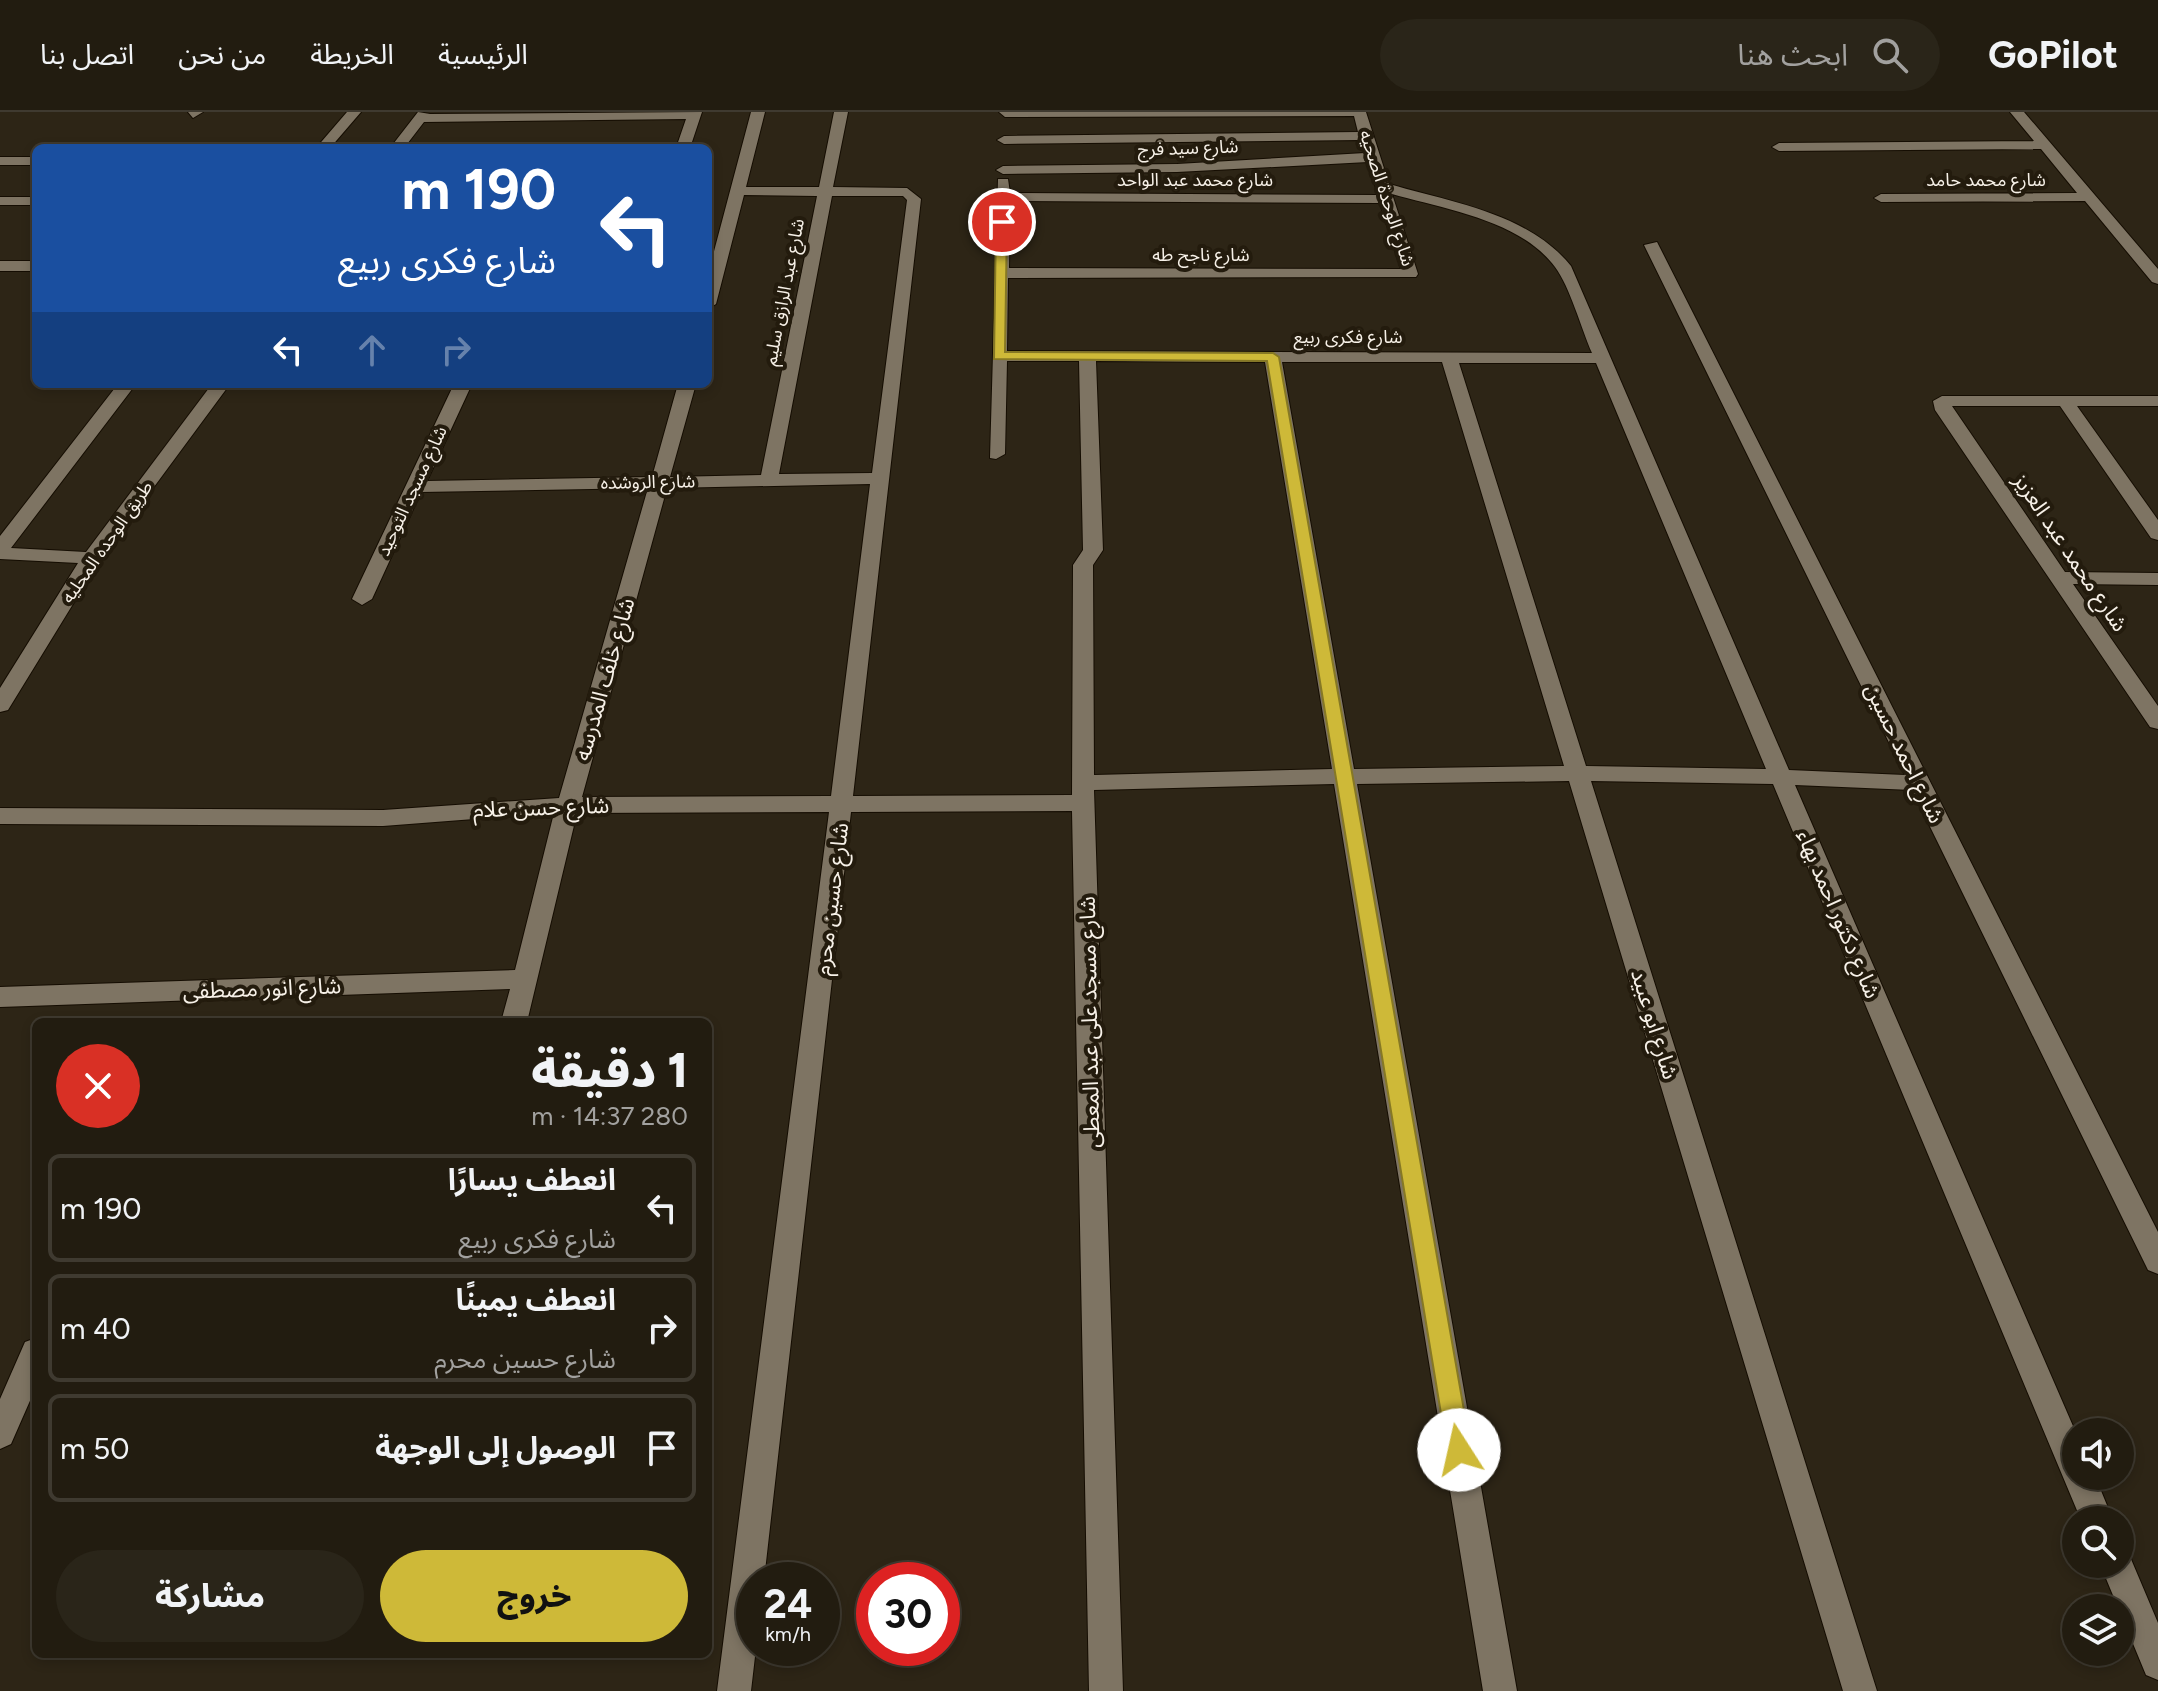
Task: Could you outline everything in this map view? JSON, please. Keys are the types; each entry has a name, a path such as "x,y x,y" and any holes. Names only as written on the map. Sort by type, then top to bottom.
{"street":[{"path":"326,144 354,112"},
{"path":"712,289 758,112"},
{"name":"شارع عبد الرازق سليم","path":"769,480 841,112"},
{"path":"996,454 1005,113 1359,112"},
{"name":"شارع الوحدة الصحيه","path":"1359,112 1412,271 1401,276"},
{"path":"2017,112 2158,279"},
{"path":"400,144 423,115 694,114 684,144"},
{"path":"1004,140 1367,136"},
{"path":"1779,147 2046,145"},
{"name":"شارع سيد فرج","path":"1003,170 1177,168 1374,157"},
{"path":"0,161 32,161"},
{"path":"738,191 824,192"},
{"name":"شارع حسين محرم","path":"734,1691 914,199 913,195 898,192 824,192"},
{"name":"شارع محمد عبد الواحد","path":"1002,197 1386,193 1492,221 1552,253 1563,266 1602,358"},
{"name":"شارع محمد حامد","path":"1881,198 2090,197"},
{"path":"0,201 32,201"},
{"name":"شارع احمد حسين","path":"1652,245 2158,1261"},
{"path":"0,266 32,266"},
{"name":"شارع ناجح طه","path":"1001,273 1401,276"},
{"name":"شارع فكرى ربيع","path":"999,356 1602,358"},
{"name":"شارع مسجد على عبد المعطى","path":"1087,356 1093,550 1083,565 1084,793 1106,1691"},
{"path":"1273,357 1500,1691"},
{"name":"شارع ابو عبيد","path":"1449,357 1860,1691"},
{"name":"شارع دكتور احمد بهاء","path":"1602,358 2062,1437"},
{"path":"0,551 124,388"},
{"name":"طريق الوحده المحليه","path":"0,705 91,558 218,388"},
{"name":"شارع مسجد التوحيد","path":"362,599 461,388"},
{"name":"شارع خلف المدرسه","path":"515,1018 568,805 686,388"},
{"path":"2064,400 2158,401"},
{"path":"2064,400 2158,534"},
{"name":"شارع محمد عبد العزيز","path":"2064,400 1942,401 1944,410 2158,722"},
{"name":"شارع الروشده","path":"414,487 882,478"},
{"path":"0,551 91,558"},
{"path":"2060,578 2158,579"},
{"name":"شارع حسن علام","path":"0,816 383,818 469,809 568,805 842,805 1343,776 1780,775 1919,783"},
{"name":"شارع انور مصطفى","path":"0,997 525,979"},
{"path":"0,1434 32,1361"},
{"path":"2122,1578 2158,1663"}],"route":[{"path":"1002,222 999,356 1273,357 1459,1450"}]}
